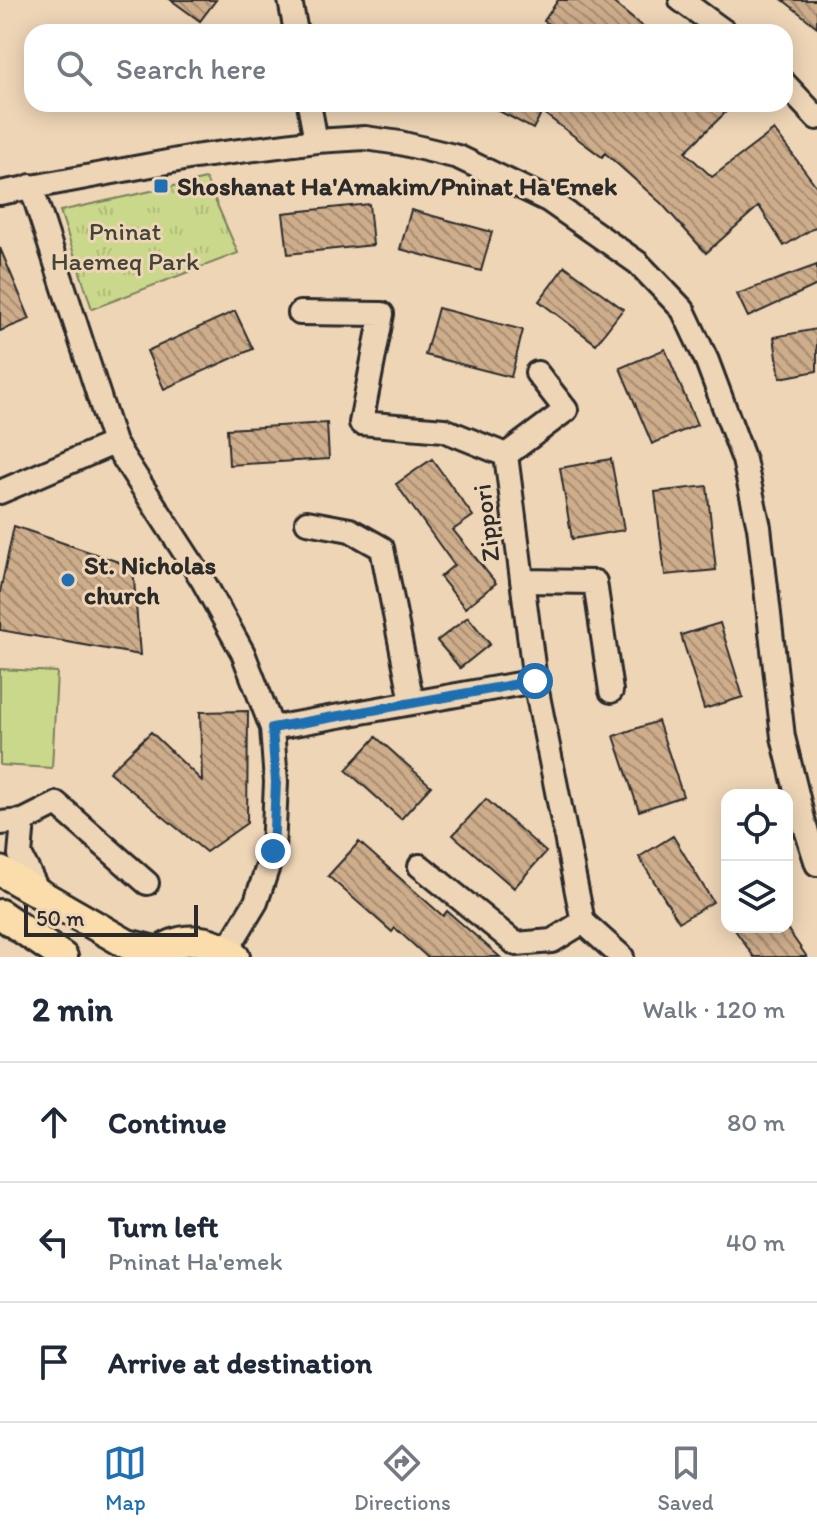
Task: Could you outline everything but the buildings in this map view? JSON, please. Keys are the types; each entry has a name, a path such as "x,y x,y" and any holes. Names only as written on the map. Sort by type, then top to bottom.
{"main road":[{"path":"0,871 127,944 157,955 175,943 192,940 210,942 231,953"},
{"path":"0,914 63,957"}],"street":[{"path":"290,0 294,24"},
{"path":"681,0 714,24"},
{"path":"793,92 817,118"},
{"path":"311,112 316,141"},
{"path":"0,193 194,157 316,141 365,138 458,157 548,200 638,263 683,310 707,361 744,460 759,527 783,737 817,864"},
{"path":"31,186 114,443 230,628 272,728 276,782 273,851 256,902 231,953"},
{"name":"Zippori","path":"300,313 382,314 361,423 444,430 506,455 535,681 583,922"},
{"path":"506,455 566,410 537,373"},
{"path":"0,492 114,443"},
{"path":"307,522 350,530 382,548 412,702"},
{"path":"522,581 595,582 611,691"},
{"path":"272,728 535,681"},
{"path":"39,893 20,855 11,822 57,804 147,883"},
{"path":"420,866 516,944 552,941 583,922 622,957"}],"green space":[{"name":"Pninat Haemeq Park","path":"206,179 238,253 92,309 60,211"},
{"path":"0,669 57,672 52,768 0,765"}],"place":[{"name":"Shoshanat Ha'Amakim/Pninat Ha'Emek","path":"161,186"},
{"name":"St. Nicholas church","path":"68,580"}],"route":[{"path":"273,851 276,782 272,728 535,681"}]}
